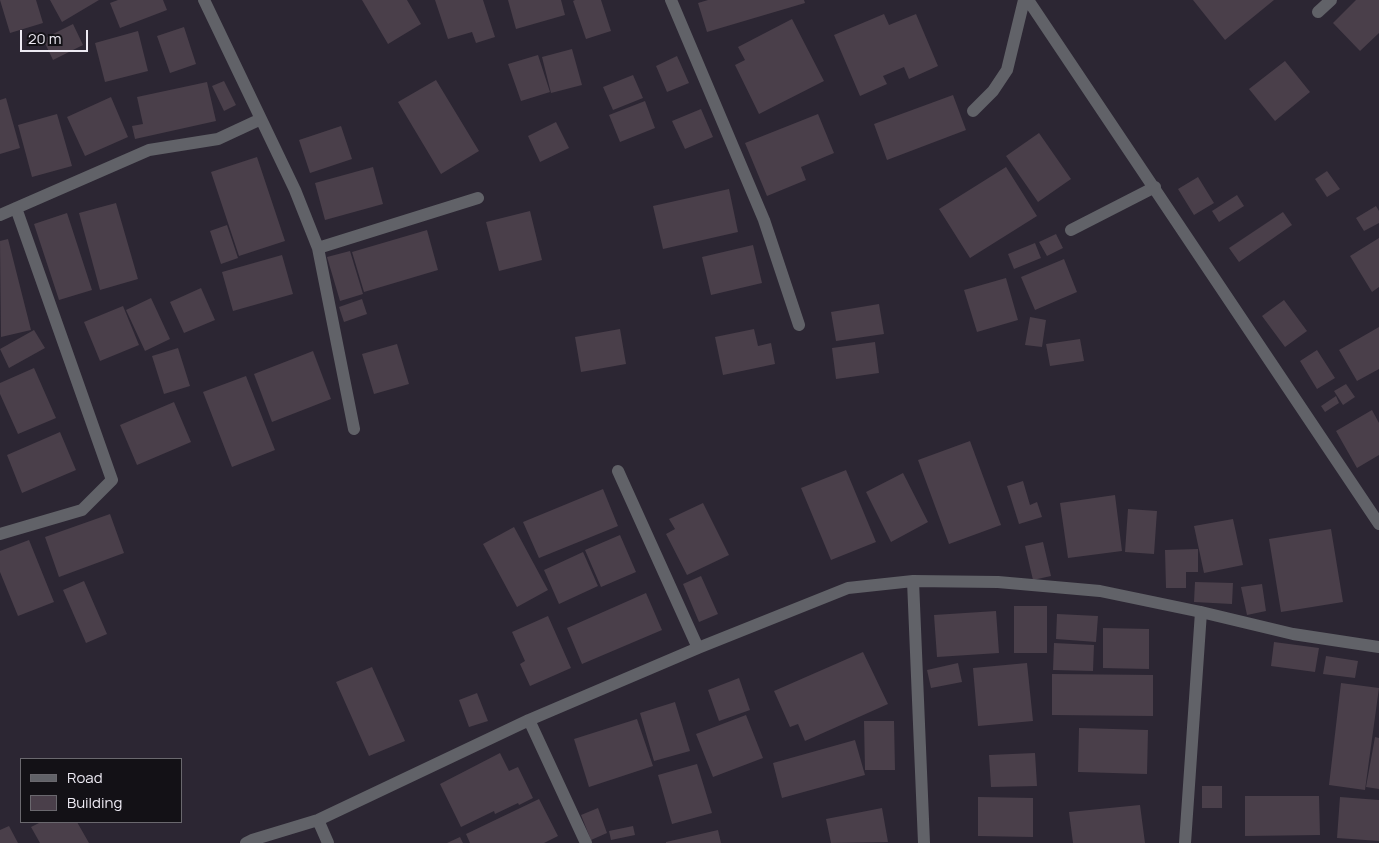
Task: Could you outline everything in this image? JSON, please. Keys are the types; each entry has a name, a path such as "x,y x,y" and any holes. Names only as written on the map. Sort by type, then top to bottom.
{"street":[{"path":"204,0 295,190 318,248 354,429"},
{"path":"671,0 764,220 799,325"},
{"path":"974,111 993,91 1008,70 1024,0"},
{"path":"1028,0 1379,524"},
{"path":"1318,12 1331,0"},
{"path":"0,215 149,150 218,139 261,119"},
{"path":"1071,230 1155,187"},
{"path":"318,248 478,198"},
{"path":"0,534 82,510 112,480 16,208"},
{"path":"618,471 698,648"},
{"path":"913,581 924,843"},
{"path":"246,843 318,820 529,720 698,648 848,588 913,581 998,582 1100,591 1293,634 1379,647"},
{"path":"1185,843 1201,612"},
{"path":"529,720 586,843"},
{"path":"318,820 328,843"}],"building":[{"path":"0,0 36,0 43,23 10,33"},
{"path":"50,0 99,0 62,22"},
{"path":"118,0 163,0 167,10 120,28 110,3"},
{"path":"362,0 407,0 421,24 388,44"},
{"path":"435,0 483,0 495,37 476,43 472,32 448,39"},
{"path":"508,0 561,0 565,15 516,29"},
{"path":"601,0 611,31 586,39 573,1"},
{"path":"708,0 804,0 805,3 707,32 698,3"},
{"path":"1193,0 1274,0 1225,40"},
{"path":"1356,0 1379,0 1379,33 1360,51 1333,23"},
{"path":"884,14 889,25 916,14 938,66 909,79 904,67 883,76 887,84 860,96 834,35"},
{"path":"792,19 824,81 759,114 735,65 745,60 738,47"},
{"path":"73,24 83,45 53,60 43,39"},
{"path":"184,27 196,64 170,73 157,36"},
{"path":"138,31 148,71 105,82 95,43"},
{"path":"572,49 582,85 551,93 542,57"},
{"path":"538,55 550,92 521,101 508,64"},
{"path":"677,56 689,83 667,92 656,66"},
{"path":"1285,61 1310,92 1275,121 1249,89"},
{"path":"633,75 643,98 613,110 603,87"},
{"path":"436,80 479,151 441,174 398,102"},
{"path":"224,81 236,105 224,111 212,86"},
{"path":"207,82 216,121 135,139 132,126 143,124 137,97"},
{"path":"953,95 966,130 887,160 874,124"},
{"path":"111,97 128,137 85,156 67,117"},
{"path":"6,98 20,148 0,154 0,100"},
{"path":"645,101 655,128 620,142 609,115"},
{"path":"701,109 713,137 685,149 672,121"},
{"path":"57,114 72,166 32,177 18,125"},
{"path":"818,114 834,153 801,167 806,180 767,196 745,143"},
{"path":"556,122 569,148 540,162 528,136"},
{"path":"341,126 352,159 310,173 299,140"},
{"path":"1039,133 1071,179 1038,202 1006,156"},
{"path":"257,157 285,241 239,256 211,172"},
{"path":"373,167 383,204 325,220 315,183"},
{"path":"1006,167 1037,216 970,258 939,209"},
{"path":"1327,171 1340,189 1327,197 1315,179"},
{"path":"1198,177 1214,203 1194,215 1178,189"},
{"path":"729,189 738,232 663,249 653,206"},
{"path":"1237,195 1244,206 1219,222 1212,211"},
{"path":"116,203 138,279 100,290 79,213"},
{"path":"1376,206 1379,211 1379,223 1364,231 1356,218"},
{"path":"530,211 542,260 499,271 486,222"},
{"path":"1283,212 1292,225 1239,262 1229,248"},
{"path":"67,213 92,290 59,300 34,224"},
{"path":"227,225 238,258 221,264 210,231"},
{"path":"427,230 438,270 364,292 352,252"},
{"path":"1056,234 1063,248 1047,256 1039,242"},
{"path":"1379,238 1379,287 1372,292 1350,256"},
{"path":"8,239 31,330 1,337 0,241"},
{"path":"1035,243 1041,258 1014,269 1008,254"},
{"path":"753,245 762,283 711,295 702,257"},
{"path":"350,251 363,294 340,301 327,257"},
{"path":"282,255 293,294 233,311 222,272"},
{"path":"1064,259 1077,292 1035,310 1021,277"},
{"path":"1006,278 1018,320 977,332 964,290"},
{"path":"201,288 215,320 184,333 170,302"},
{"path":"151,298 170,339 145,351 126,310"},
{"path":"362,299 367,314 344,322 339,307"},
{"path":"1284,300 1307,331 1285,347 1262,316"},
{"path":"879,304 884,334 836,341 831,312"},
{"path":"123,306 139,345 100,361 84,322"},
{"path":"1030,317 1046,320 1042,347 1025,345"},
{"path":"1379,327 1379,369 1357,381 1339,350"},
{"path":"620,329 626,364 581,372 575,337"},
{"path":"754,329 758,346 771,343 775,364 723,375 715,337"},
{"path":"34,330 45,348 9,368 0,349"},
{"path":"1080,339 1084,361 1050,366 1046,344"},
{"path":"875,342 879,373 836,379 832,348"},
{"path":"397,344 409,384 374,394 362,354"},
{"path":"178,348 190,386 164,394 152,356"},
{"path":"1317,350 1335,378 1317,389 1300,361"},
{"path":"313,351 331,399 272,422 254,374"},
{"path":"34,368 56,418 18,434 0,394 0,383"},
{"path":"246,376 275,450 232,467 203,392"},
{"path":"1346,384 1355,397 1343,405 1334,391"},
{"path":"1336,396 1339,403 1325,412 1321,406"},
{"path":"174,402 191,442 137,465 120,425"},
{"path":"1372,410 1379,423 1379,455 1357,468 1336,431"},
{"path":"60,432 76,470 22,493 7,455"},
{"path":"970,441 1001,525 949,544 918,460"},
{"path":"846,470 876,542 831,560 801,488"},
{"path":"903,473 928,522 891,542 866,492"},
{"path":"1023,481 1030,505 1037,502 1042,517 1019,524 1007,486"},
{"path":"603,489 618,526 539,558 523,522"},
{"path":"1115,495 1122,551 1068,558 1060,503"},
{"path":"703,503 729,555 687,575 666,534 675,529 669,519"},
{"path":"1128,509 1157,511 1154,554 1125,552"},
{"path":"110,514 124,553 59,577 45,537"},
{"path":"1233,519 1243,565 1204,573 1194,526"},
{"path":"514,527 548,590 517,607 483,544"},
{"path":"1331,529 1343,602 1281,612 1269,539"},
{"path":"620,535 636,572 601,587 585,550"},
{"path":"29,540 54,602 18,616 0,572 0,551"},
{"path":"1043,542 1051,576 1033,580 1025,546"},
{"path":"1198,549 1198,572 1186,572 1186,588 1166,588 1165,550"},
{"path":"583,552 598,586 559,604 544,570"},
{"path":"701,576 718,614 699,622 683,584"},
{"path":"84,581 107,634 86,643 63,590"},
{"path":"1195,582 1233,583 1232,604 1194,602"},
{"path":"1262,584 1266,611 1247,615 1241,587"},
{"path":"646,593 662,630 582,664 567,628"},
{"path":"1014,606 1047,606 1047,653 1014,653"},
{"path":"996,611 999,653 937,657 934,615"},
{"path":"1057,614 1098,616 1096,642 1056,639"},
{"path":"548,616 571,668 530,686 520,664 525,661 512,632"},
{"path":"1103,628 1149,629 1149,669 1103,668"},
{"path":"1274,642 1319,648 1315,672 1271,666"},
{"path":"1054,643 1094,645 1093,671 1053,670"},
{"path":"863,652 888,704 805,741 798,724 790,727 774,691"},
{"path":"1326,656 1358,661 1355,678 1323,674"},
{"path":"958,663 962,682 931,688 927,670"},
{"path":"1027,663 1033,721 978,726 973,668"},
{"path":"372,667 405,741 369,756 336,682"},
{"path":"1052,674 1153,675 1153,716 1052,715"},
{"path":"739,678 750,710 719,721 708,690"},
{"path":"1341,683 1379,688 1365,790 1329,785"},
{"path":"477,693 488,721 469,727 459,700"},
{"path":"675,702 690,751 654,761 640,713"},
{"path":"746,715 763,758 713,777 696,734"},
{"path":"637,719 653,766 589,787 574,739"},
{"path":"864,721 894,721 895,770 865,770"},
{"path":"1079,728 1148,730 1147,774 1078,772"},
{"path":"1375,737 1379,738 1379,789 1366,787"},
{"path":"855,740 865,775 782,798 773,763"},
{"path":"500,753 509,771 518,767 533,798 495,814 494,811 461,827 440,784"},
{"path":"1035,753 1037,786 991,787 989,755"},
{"path":"697,764 712,813 672,824 658,775"},
{"path":"1202,786 1222,786 1222,808 1202,808"},
{"path":"1245,796 1319,796 1320,835 1245,836"},
{"path":"978,797 1033,798 1033,837 978,836"},
{"path":"1340,797 1379,800 1379,841 1337,838"},
{"path":"539,799 558,836 544,843 470,843 466,834"},
{"path":"1140,805 1145,843 1073,843 1069,812"},
{"path":"598,808 607,833 591,840 581,815"},
{"path":"882,808 888,842 831,843 826,819"},
{"path":"39,823 78,823 89,843 40,843 31,827"},
{"path":"9,826 18,843 0,843 0,830"},
{"path":"633,826 635,835 611,840 609,831"},
{"path":"718,830 721,843 666,843 666,842"},
{"path":"460,837 463,843 447,843"}]}
